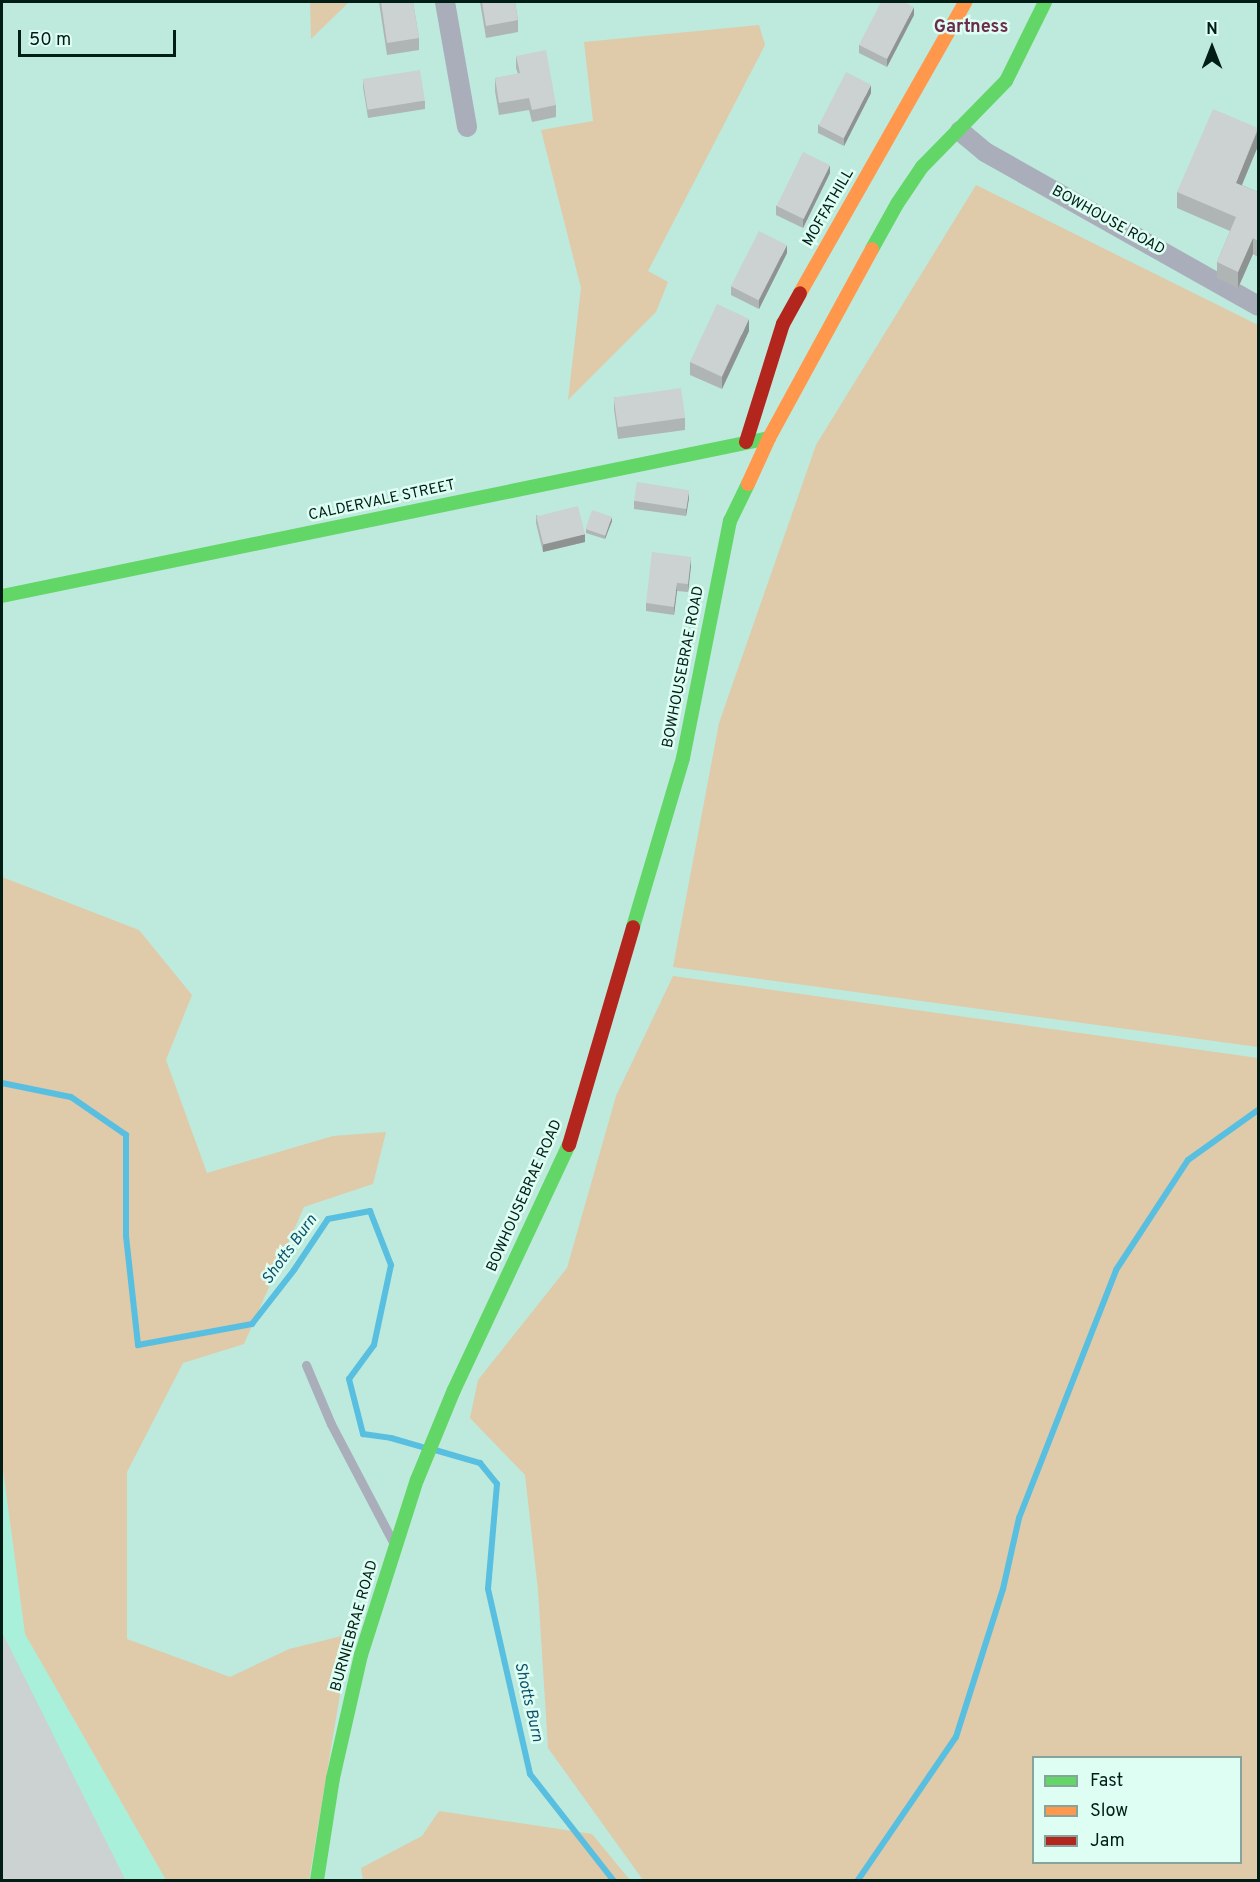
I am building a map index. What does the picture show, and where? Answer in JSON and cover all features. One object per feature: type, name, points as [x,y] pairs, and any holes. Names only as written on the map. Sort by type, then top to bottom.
[{"type":"street","points":[[445,2],[467,127]]},
{"type":"street","name":"MOFFATHILL","points":[[746,442],[783,324],[965,2]]},
{"type":"street","name":"BOWHOUSEBRAE ROAD","points":[[454,1390],[572,1140],[683,758],[730,521],[769,438],[897,204],[922,167],[960,131],[1006,81],[1045,2]]},
{"type":"street","name":"BOWHOUSE ROAD","points":[[960,131],[985,152],[1258,306]]},
{"type":"street","name":"CALDERVALE STREET","points":[[2,596],[769,438]]},
{"type":"street","name":"BURNIEBRAE ROAD","points":[[317,1881],[333,1778],[361,1655],[417,1480],[454,1390]]},
{"type":"lane","points":[[306,1365],[331,1424],[396,1546]]},
{"type":"shaded area","points":[[310,2],[349,2],[311,39]]},
{"type":"shaded area","points":[[759,25],[765,45],[648,271],[668,282],[656,312],[568,400],[581,288],[541,130],[593,121],[584,42]]},
{"type":"shaded area","points":[[976,185],[1258,325],[1258,1047],[673,967],[719,723],[816,445]]},
{"type":"shaded area","points":[[2,877],[139,930],[192,995],[166,1060],[207,1173],[333,1136],[386,1132],[373,1184],[304,1207],[244,1344],[183,1363],[127,1472],[127,1639],[230,1677],[289,1649],[350,1634],[309,1880],[166,1880],[25,1634],[2,1462]]},
{"type":"shaded area","points":[[673,976],[1258,1058],[1258,1880],[643,1880],[548,1748],[538,1590],[525,1475],[470,1418],[478,1380],[567,1268],[616,1096]]},
{"type":"shaded area","points":[[2,1462],[25,1634],[166,1880],[2,1880]]},
{"type":"shaded area","points":[[439,1811],[592,1834],[630,1880],[363,1880],[361,1868],[422,1836]]},
{"type":"building","points":[[381,2],[413,2],[419,38],[387,43]]},
{"type":"building","points":[[482,2],[515,2],[518,20],[486,26]]},
{"type":"building","points":[[881,2],[904,2],[914,7],[887,59],[859,45]]},
{"type":"building","points":[[546,50],[556,105],[532,110],[529,98],[499,103],[495,78],[520,73],[516,56]]},
{"type":"building","points":[[420,70],[425,101],[368,110],[363,79]]},
{"type":"building","points":[[846,72],[871,85],[844,138],[819,125]]},
{"type":"building","points":[[1213,109],[1258,128],[1236,183],[1258,192],[1258,241],[1253,238],[1238,272],[1217,262],[1236,217],[1177,192]]},
{"type":"building","points":[[803,152],[830,165],[804,219],[777,206]]},
{"type":"building","points":[[759,231],[787,245],[758,300],[731,286]]},
{"type":"building","points":[[717,304],[749,319],[722,377],[690,362]]},
{"type":"building","points":[[681,388],[685,418],[618,427],[614,397]]},
{"type":"building","points":[[637,482],[689,490],[686,509],[634,501]]},
{"type":"building","points":[[578,506],[585,534],[543,545],[536,516]]},
{"type":"building","points":[[592,510],[612,517],[605,536],[585,529]]},
{"type":"building","points":[[652,552],[691,557],[688,584],[677,583],[674,607],[646,603]]},
{"type":"building","points":[[2,1632],[126,1881],[2,1881]]},
{"type":"waterway","name":"Shotts Burn","points":[[2,1083],[71,1097],[126,1135],[126,1236],[138,1345],[252,1324],[294,1270],[328,1219],[370,1211],[391,1265],[374,1345],[349,1379],[363,1434],[391,1438],[422,1447]]},
{"type":"waterway","points":[[858,1880],[956,1737],[1003,1589],[1019,1518],[1116,1270],[1188,1160],[1258,1110]]},
{"type":"waterway","name":"Shotts Burn","points":[[435,1450],[480,1463],[497,1484],[488,1589],[530,1774],[613,1880]]},
{"type":"traffic: fast","points":[[872,249],[897,204],[922,167],[1006,81],[1045,2]]},
{"type":"traffic: fast","points":[[2,596],[769,438]]},
{"type":"traffic: fast","points":[[633,927],[683,758],[730,521],[748,484]]},
{"type":"traffic: fast","points":[[317,1880],[333,1778],[361,1655],[417,1480],[454,1390],[569,1145]]},
{"type":"traffic: slow","points":[[800,293],[965,2]]},
{"type":"traffic: slow","points":[[748,484],[769,438],[872,249]]},
{"type":"traffic: jam","points":[[746,442],[783,324],[800,293]]},
{"type":"traffic: jam","points":[[569,1145],[633,927]]},
{"type":"district","name":"Gartness","points":[[971,28]]}]
